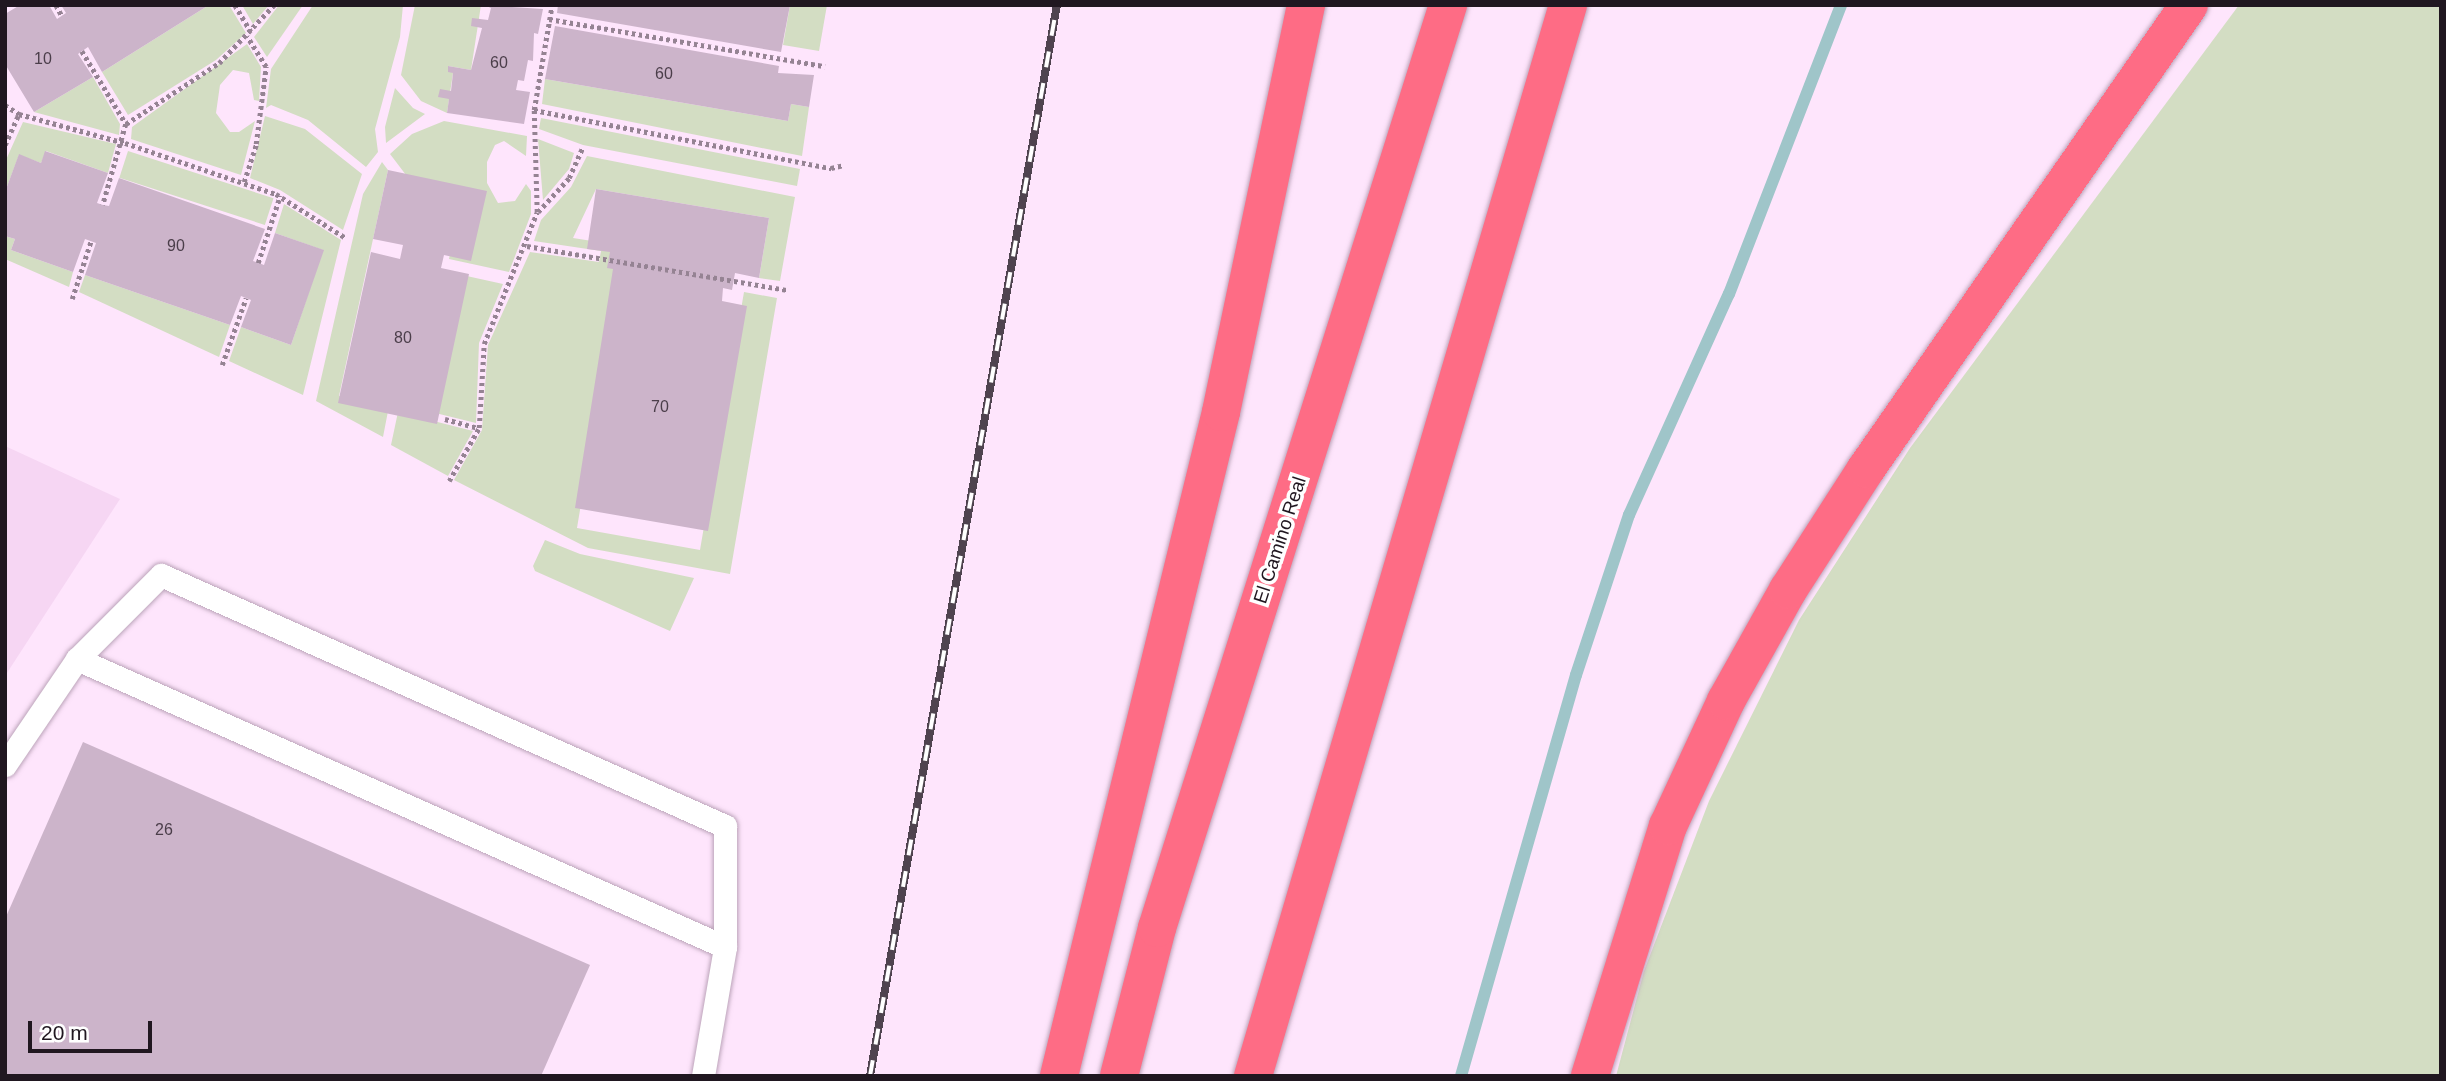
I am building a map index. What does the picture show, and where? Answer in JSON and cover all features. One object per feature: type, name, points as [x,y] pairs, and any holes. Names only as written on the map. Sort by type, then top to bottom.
[{"type":"highway","points":[[1059,1076],[1220,412],[1306,5]]},
{"type":"highway","name":"El Camino Real","points":[[1119,1076],[1157,928],[1448,5]]},
{"type":"highway","points":[[1253,1076],[1568,5]]},
{"type":"highway","points":[[1590,1076],[1668,826],[1726,701],[1788,590],[1866,469],[2189,5]]},
{"type":"lane","points":[[5,765],[77,659],[161,575],[725,826],[725,947],[703,1076]]},
{"type":"lane","points":[[77,659],[725,947]]},
{"type":"path","points":[[56,5],[62,16]]},
{"type":"path","points":[[235,5],[266,67],[256,144],[244,182]]},
{"type":"path","points":[[126,124],[219,63],[274,5]]},
{"type":"path","points":[[449,481],[479,428],[485,344],[527,246],[537,212],[534,110],[552,5]]},
{"type":"path","points":[[549,19],[825,66]]},
{"type":"path","points":[[82,51],[126,124],[125,143],[103,205]]},
{"type":"path","points":[[5,105],[19,114],[125,143],[280,196],[346,238]]},
{"type":"path","points":[[534,110],[831,168],[844,166]]},
{"type":"path","points":[[5,145],[19,114]]},
{"type":"path","points":[[537,212],[569,178],[582,149]]},
{"type":"path","points":[[258,263],[280,196]]},
{"type":"path","points":[[72,299],[91,241]]},
{"type":"path","points":[[527,246],[786,290]]},
{"type":"path","points":[[222,365],[247,298]]},
{"type":"path","points":[[445,419],[479,428]]},
{"type":"shaded area","points":[[5,446],[120,499],[5,676]]},
{"type":"green space","points":[[209,5],[229,5],[246,33],[216,60],[128,115],[102,72]]},
{"type":"green space","points":[[242,5],[269,5],[253,24]]},
{"type":"green space","points":[[279,5],[303,5],[267,57],[254,37]]},
{"type":"green space","points":[[313,5],[403,5],[400,37],[375,129],[378,152],[366,167],[308,120],[271,105],[266,108],[271,69]]},
{"type":"green space","points":[[415,5],[481,5],[471,70],[448,66],[453,73],[447,113],[421,101],[401,75]]},
{"type":"green space","points":[[790,5],[827,5],[819,51],[783,45]]},
{"type":"green space","points":[[2239,5],[2441,5],[2441,1076],[1616,1076],[1644,971],[1709,801],[1799,620],[1910,448]]},
{"type":"green space","points":[[247,44],[261,67],[259,101],[254,100],[249,73],[233,70],[220,85],[216,113],[230,132],[239,132],[255,121],[241,175],[131,139],[132,127]]},
{"type":"green space","points":[[93,77],[120,124],[119,135],[34,112]]},
{"type":"green space","points":[[545,79],[788,121],[791,104],[809,107],[802,156],[542,104]]},
{"type":"green space","points":[[395,88],[413,108],[425,114],[386,143],[385,127]]},
{"type":"green space","points":[[265,116],[305,129],[362,174],[343,230],[280,190],[250,178]]},
{"type":"green space","points":[[541,118],[800,169],[797,186],[583,145],[539,129]]},
{"type":"green space","points":[[444,121],[527,136],[526,156],[504,141],[495,145],[487,162],[487,183],[498,203],[515,201],[526,184],[531,191],[531,214],[509,272],[449,259],[464,188],[406,175],[390,154],[412,134]]},
{"type":"green space","points":[[23,122],[116,144],[108,173],[46,151],[41,163],[19,155],[5,192],[5,162]]},
{"type":"green space","points":[[538,139],[574,153],[569,169],[543,200]]},
{"type":"green space","points":[[128,151],[274,198],[265,225],[119,178]]},
{"type":"green space","points":[[587,156],[795,197],[780,281],[759,278],[769,218],[596,189],[573,238],[624,246],[577,528],[700,550],[744,292],[777,298],[730,574],[588,548],[454,480],[482,430],[488,345],[530,252],[599,262],[601,251],[534,241],[541,220],[571,187]]},
{"type":"green space","points":[[382,162],[388,170],[339,396],[389,406],[383,437],[316,401],[363,194]]},
{"type":"green space","points":[[284,204],[341,240],[303,395],[229,361],[241,327],[291,345],[323,250],[275,233]]},
{"type":"green space","points":[[5,236],[15,239],[11,250],[73,272],[69,287],[5,259]]},
{"type":"green space","points":[[444,271],[503,284],[479,343],[476,423],[415,408]]},
{"type":"green space","points":[[85,275],[230,325],[219,357],[79,292]]},
{"type":"green space","points":[[398,412],[473,431],[448,476],[391,445]]},
{"type":"green space","points":[[545,540],[580,554],[694,578],[670,631],[535,571],[533,566]]},
{"type":"building","points":[[20,5],[49,5],[57,19],[66,13],[61,5],[209,5],[102,72],[88,47],[78,54],[93,77],[34,112],[5,64],[5,14]]},
{"type":"building","points":[[484,5],[543,9],[538,34],[534,33],[533,61],[528,60],[524,81],[518,80],[516,90],[530,92],[524,124],[447,113],[449,99],[438,97],[440,89],[451,91],[453,73],[448,72],[448,66],[471,70],[482,28],[471,26],[472,18],[488,20],[491,8]]},
{"type":"building","points":[[558,5],[790,5],[781,52],[557,13]]},
{"type":"building","points":[[555,26],[779,66],[778,73],[814,75],[809,107],[791,104],[788,121],[545,79]]},
{"type":"building","points":[[45,151],[108,173],[97,203],[109,206],[119,178],[265,229],[253,261],[264,265],[275,233],[324,250],[291,345],[241,327],[251,300],[241,296],[230,325],[85,275],[96,243],[85,239],[73,272],[11,250],[15,239],[5,236],[5,192],[19,154],[41,163]]},
{"type":"building","points":[[388,170],[487,191],[471,261],[444,255],[441,268],[469,274],[437,424],[338,403],[371,252],[400,259],[403,245],[373,239]]},
{"type":"building","points":[[596,189],[769,218],[759,278],[735,273],[732,290],[723,288],[722,301],[747,306],[708,531],[575,508],[613,269],[607,268],[610,252],[587,249]]},
{"type":"building","points":[[83,742],[590,965],[541,1076],[5,1076],[5,919]]},
{"type":"waterway","points":[[1461,1076],[1576,675],[1629,515],[1729,294],[1841,5]]},
{"type":"railway","points":[[870,1076],[1057,5]]}]
